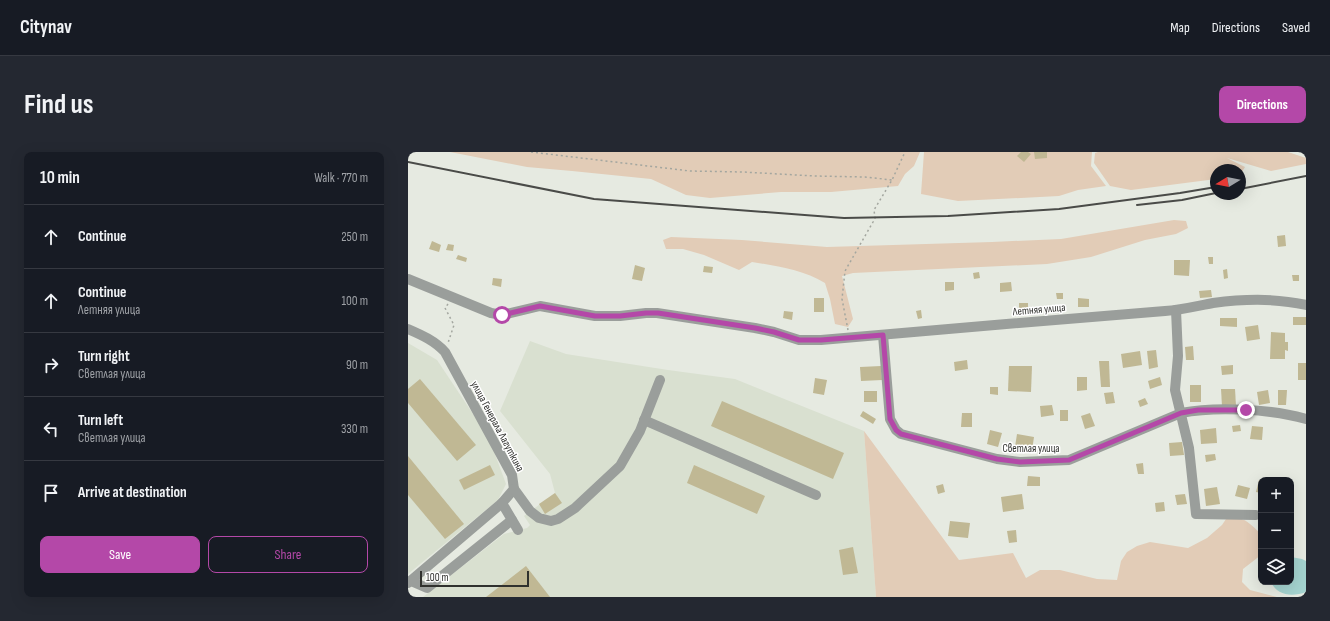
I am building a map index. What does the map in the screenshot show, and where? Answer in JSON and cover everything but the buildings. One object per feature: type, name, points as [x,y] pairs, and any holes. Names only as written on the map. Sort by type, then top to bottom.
[{"type":"street","name":"Летняя улица","points":[[408,279],[490,313],[502,315],[540,306],[595,316],[658,313],[774,332],[799,340],[850,338],[1176,310],[1212,304],[1256,300],[1281,301],[1306,305]]},
{"type":"street","points":[[1176,310],[1178,356],[1175,390],[1189,448],[1196,514],[1256,515]]},
{"type":"street","name":"улица Генерала Лагуткина","points":[[408,329],[431,340],[445,352],[512,474],[514,489],[502,503],[409,582]]},
{"type":"street","name":"Светлая улица","points":[[883,335],[890,419],[896,430],[901,434],[989,457],[1020,462],[1069,460],[1181,413],[1198,410],[1246,410],[1272,412],[1306,419]]},
{"type":"street","points":[[514,489],[530,511],[539,518],[551,521],[558,519],[575,508],[620,466],[640,431],[660,380]]},
{"type":"street","points":[[644,420],[816,495]]},
{"type":"street","points":[[502,503],[518,530]]},
{"type":"street","points":[[409,582],[427,588],[512,520]]},
{"type":"path","points":[[531,152],[690,171],[864,177],[892,180]]},
{"type":"path","points":[[850,338],[842,299],[845,272],[875,218],[874,210],[892,180],[905,152]]},
{"type":"path","points":[[441,348],[450,341],[453,330],[453,322],[445,308],[452,297]]},
{"type":"shaded area","points":[[450,152],[920,152],[914,166],[905,174],[898,186],[831,192],[781,192],[710,198],[686,195],[651,179],[527,167]]},
{"type":"shaded area","points":[[924,152],[1092,152],[1091,166],[1106,186],[1078,190],[1059,196],[958,201],[921,194]]},
{"type":"shaded area","points":[[1288,152],[1306,158],[1306,164],[1271,171],[1227,158],[1239,164],[1210,164],[1210,180],[1131,190],[1110,186],[1094,163],[1095,153]]},
{"type":"shaded area","points":[[1174,220],[1186,221],[1188,228],[1176,234],[1145,240],[1091,257],[1047,264],[853,273],[842,276],[853,319],[848,327],[835,324],[825,283],[817,279],[790,269],[752,262],[739,270],[704,255],[683,249],[666,249],[663,240],[671,237],[742,240],[827,247],[992,242],[1061,239]]},
{"type":"shaded area","points":[[530,341],[566,354],[735,379],[864,431],[876,597],[423,597],[504,534],[527,528],[530,525],[524,516],[555,493],[550,474],[500,411]]},
{"type":"shaded area","points":[[408,343],[437,360],[489,438],[506,484],[498,500],[408,574]]},
{"type":"shaded area","points":[[864,431],[959,560],[1013,553],[1026,578],[1040,570],[1060,570],[1097,579],[1117,580],[1121,561],[1127,552],[1137,546],[1150,542],[1188,548],[1207,538],[1222,525],[1226,519],[1238,518],[1246,521],[1258,531],[1258,557],[1243,569],[1242,582],[1250,590],[1277,597],[876,597]]},
{"type":"water","points":[[1294,558],[1306,561],[1306,592],[1291,595],[1281,593],[1273,585],[1294,585]]},
{"type":"railway","points":[[408,162],[594,199],[844,218],[948,216],[1059,209],[1210,188]]},
{"type":"railway","points":[[1246,188],[1306,176]]},
{"type":"railway","points":[[1137,205],[1182,200],[1210,194]]},
{"type":"route","points":[[502,315],[512,314],[540,306],[595,316],[658,313],[755,328],[799,340],[821,340],[883,335],[890,419],[896,430],[901,434],[997,459],[1020,462],[1069,460],[1181,413],[1198,410],[1246,410]]}]
